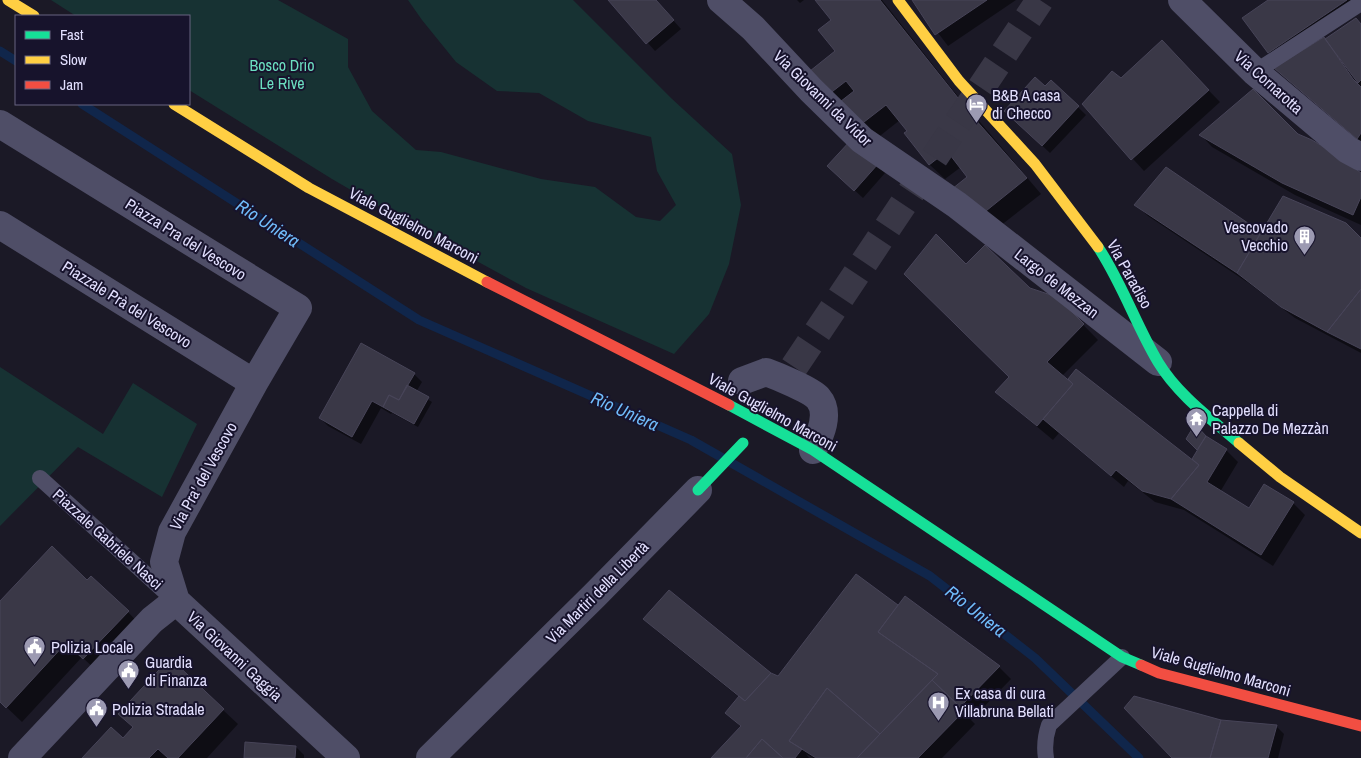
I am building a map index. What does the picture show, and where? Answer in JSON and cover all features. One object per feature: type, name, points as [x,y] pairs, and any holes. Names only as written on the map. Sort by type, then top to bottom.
[{"type":"street","points":[[8,0],[32,15]]},
{"type":"street","name":"Via Giovanni da Vidor","points":[[721,0],[753,28],[811,90],[862,140],[957,205]]},
{"type":"street","name":"Via Paradiso","points":[[898,0],[959,81],[1035,164],[1085,229],[1110,265],[1158,362],[1170,380],[1194,405],[1280,477],[1361,533]]},
{"type":"street","name":"Via Cornarotta","points":[[1182,0],[1255,72],[1348,150],[1361,157]]},
{"type":"street","name":"Viale Guglielmo Marconi","points":[[176,105],[316,192],[467,272],[758,419],[814,450],[1122,657],[1159,672],[1361,726]]},
{"type":"street","name":"Piazza Pra del Vescovo","points":[[0,124],[298,308],[254,383]]},
{"type":"street","name":"Largo de Mezzan","points":[[957,205],[1158,362]]},
{"type":"street","name":"Piazzale Prà del Vescovo","points":[[0,225],[254,383]]},
{"type":"street","points":[[742,381],[766,372],[790,373],[818,398],[824,411],[822,432],[814,450]]},
{"type":"street","name":"Via Pra' del Vescovo","points":[[176,601],[164,562],[172,532],[254,383]]},
{"type":"street","name":"Via Martiri della Libertà","points":[[430,758],[595,595],[741,446],[758,419]]},
{"type":"street","name":"Via Giovanni Gaggia","points":[[22,758],[152,620],[176,601],[346,758]]},
{"type":"lane","points":[[1255,72],[1361,3]]},
{"type":"lane","name":"Piazzale Gabriele Nasci","points":[[40,478],[176,601]]},
{"type":"lane","points":[[1046,758],[1044,747],[1045,735],[1049,726],[1122,657]]},
{"type":"green space","name":"Bosco Drio Le Rive","points":[[51,0],[278,0],[348,39],[348,67],[372,111],[416,150],[441,152],[541,179],[595,187],[636,217],[660,221],[676,205],[657,171],[651,137],[588,121],[539,93],[497,91],[456,62],[408,0],[573,0],[671,98],[732,154],[741,205],[729,264],[709,314],[674,354],[526,288],[332,179],[190,91],[190,15],[74,15]]},
{"type":"green space","points":[[0,367],[103,434],[133,383],[197,424],[162,497],[78,447],[0,526]]},
{"type":"building","points":[[608,0],[656,0],[674,20],[646,44]]},
{"type":"building","points":[[815,0],[880,0],[974,118],[1027,178],[976,219],[952,189],[967,177],[947,151],[929,165],[904,133],[907,131],[886,105],[855,129],[836,105],[854,91],[846,81],[824,98],[805,75],[835,51],[818,30],[831,20]]},
{"type":"building","points":[[912,0],[987,0],[935,35]]},
{"type":"building","points":[[1268,0],[1347,0],[1268,53],[1242,18]]},
{"type":"building","points":[[1356,18],[1361,24],[1361,80],[1358,83],[1325,39]]},
{"type":"building","points":[[1324,37],[1353,79],[1361,87],[1361,133],[1357,139],[1274,68]]},
{"type":"building","points":[[1162,40],[1209,90],[1131,160],[1082,104],[1112,71],[1121,78]]},
{"type":"building","points":[[1035,77],[1045,86],[1051,80],[1079,106],[1042,146],[1004,111]]},
{"type":"building","points":[[1253,89],[1298,134],[1337,155],[1361,173],[1361,197],[1353,215],[1282,183],[1199,135]]},
{"type":"building","points":[[851,140],[878,164],[854,191],[827,166]]},
{"type":"building","points":[[1166,167],[1261,232],[1237,273],[1134,205]]},
{"type":"building","name":"Vescovado Vecchio","points":[[1283,196],[1346,223],[1361,238],[1361,289],[1327,332],[1281,307],[1237,273]]},
{"type":"building","points":[[936,234],[966,264],[985,245],[1030,288],[1057,297],[1084,324],[1047,362],[1073,384],[1037,426],[995,392],[1009,377],[904,274]]},
{"type":"building","points":[[1361,289],[1361,349],[1327,332]]},
{"type":"building","points":[[361,343],[415,373],[399,400],[389,395],[383,407],[372,401],[352,437],[319,418]]},
{"type":"building","points":[[1076,369],[1199,465],[1171,499],[1142,491],[1116,470],[1111,476],[1043,419],[1073,384],[1068,379]]},
{"type":"building","points":[[407,385],[429,397],[414,424],[383,407],[389,395],[399,400]]},
{"type":"building","name":"Cappella di Palazzo De Mezzàn","points":[[1195,424],[1206,436],[1197,450],[1186,439]]},
{"type":"building","points":[[1206,436],[1227,449],[1207,482],[1249,508],[1264,484],[1294,502],[1261,555],[1171,499],[1199,465],[1192,459]]},
{"type":"building","points":[[52,546],[87,580],[91,576],[129,611],[83,659],[66,643],[6,708],[0,702],[0,601]]},
{"type":"building","points":[[856,574],[898,605],[878,632],[938,674],[880,734],[827,688],[789,741],[802,749],[795,758],[783,758],[762,739],[746,758],[711,758],[741,726],[725,713],[739,696],[745,701],[771,673],[778,676]]},
{"type":"building","points":[[669,590],[771,673],[745,701],[643,619]]},
{"type":"building","points":[[905,596],[1000,666],[960,707],[932,680],[938,674],[878,632]]},
{"type":"building","points":[[170,658],[224,709],[178,758],[168,758],[158,749],[149,758],[82,758],[111,727],[123,738],[133,727],[118,714]]},
{"type":"building","points":[[932,680],[964,711],[918,758],[857,758]]},
{"type":"building","points":[[827,688],[880,734],[857,758],[816,758],[789,741]]},
{"type":"building","points":[[1134,696],[1221,720],[1210,758],[1172,758],[1124,708]]},
{"type":"building","points":[[1221,720],[1277,725],[1268,758],[1210,758]]},
{"type":"building","points":[[762,739],[783,758],[746,758]]},
{"type":"building","points":[[245,742],[296,746],[295,758],[244,758]]},
{"type":"waterway","name":"Rio Uniera","points":[[0,51],[15,60]]},
{"type":"waterway","name":"Rio Uniera","points":[[84,105],[419,320],[691,440],[930,576],[1035,658],[1139,758]]},
{"type":"tunnel","points":[[794,367],[1040,0]]},
{"type":"traffic: fast","points":[[1098,247],[1107,261],[1150,348],[1166,374],[1195,406],[1239,443]]},
{"type":"traffic: fast","points":[[729,405],[813,450],[1122,657],[1141,665]]},
{"type":"traffic: fast","points":[[698,490],[743,443]]},
{"type":"traffic: slow","points":[[8,0],[32,15]]},
{"type":"traffic: slow","points":[[898,0],[959,81],[1035,164],[1098,247]]},
{"type":"traffic: slow","points":[[176,105],[309,188],[487,282]]},
{"type":"traffic: slow","points":[[1239,443],[1280,477],[1361,533]]},
{"type":"traffic: jam","points":[[487,282],[729,405]]},
{"type":"traffic: jam","points":[[1141,665],[1159,673],[1361,726]]},
{"type":"place","name":"B&B A casa di Checco","points":[[976,123]]},
{"type":"place","name":"Vescovado Vecchio","points":[[1304,255]]},
{"type":"place","name":"Cappella di Palazzo De Mezzàn","points":[[1196,438]]},
{"type":"place","name":"Polizia Locale","points":[[35,666]]},
{"type":"place","name":"Guardia di Finanza","points":[[129,690]]},
{"type":"place","name":"Ex casa di cura Villabruna Bellati","points":[[939,721]]},
{"type":"place","name":"Polizia Stradale","points":[[96,728]]}]
